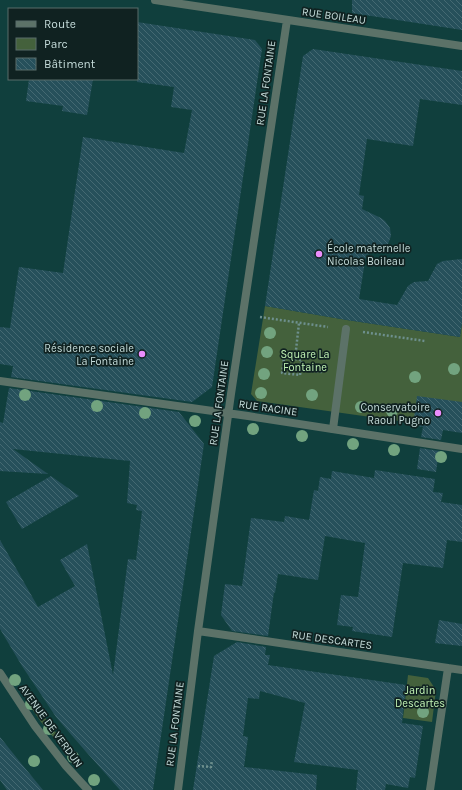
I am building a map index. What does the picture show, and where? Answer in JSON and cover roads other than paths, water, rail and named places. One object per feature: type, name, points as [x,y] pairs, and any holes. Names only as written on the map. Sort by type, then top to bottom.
[{"type":"street","name":"RUE BOILEAU","points":[[154,0],[462,46]]},
{"type":"street","name":"RUE LA FONTAINE","points":[[178,790],[198,631],[287,20]]},
{"type":"street","points":[[332,428],[346,329]]},
{"type":"street","name":"RUE RACINE","points":[[0,381],[332,428],[462,449]]},
{"type":"street","name":"RUE DESCARTES","points":[[198,631],[462,670]]},
{"type":"street","points":[[430,790],[448,668]]},
{"type":"street","name":"AVENUE DE VERDUN","points":[[0,673],[35,726],[66,766],[88,790]]},
{"type":"place","name":"École maternelle Nicolas Boileau","points":[[319,254]]},
{"type":"place","name":"Résidence sociale La Fontaine","points":[[142,354]]},
{"type":"place","name":"Conservatoire Raoul Pugno","points":[[438,413]]},
{"type":"park label","name":"Square La Fontaine","points":[[305,360]]},
{"type":"park label","name":"Jardin Descartes","points":[[420,696]]}]
